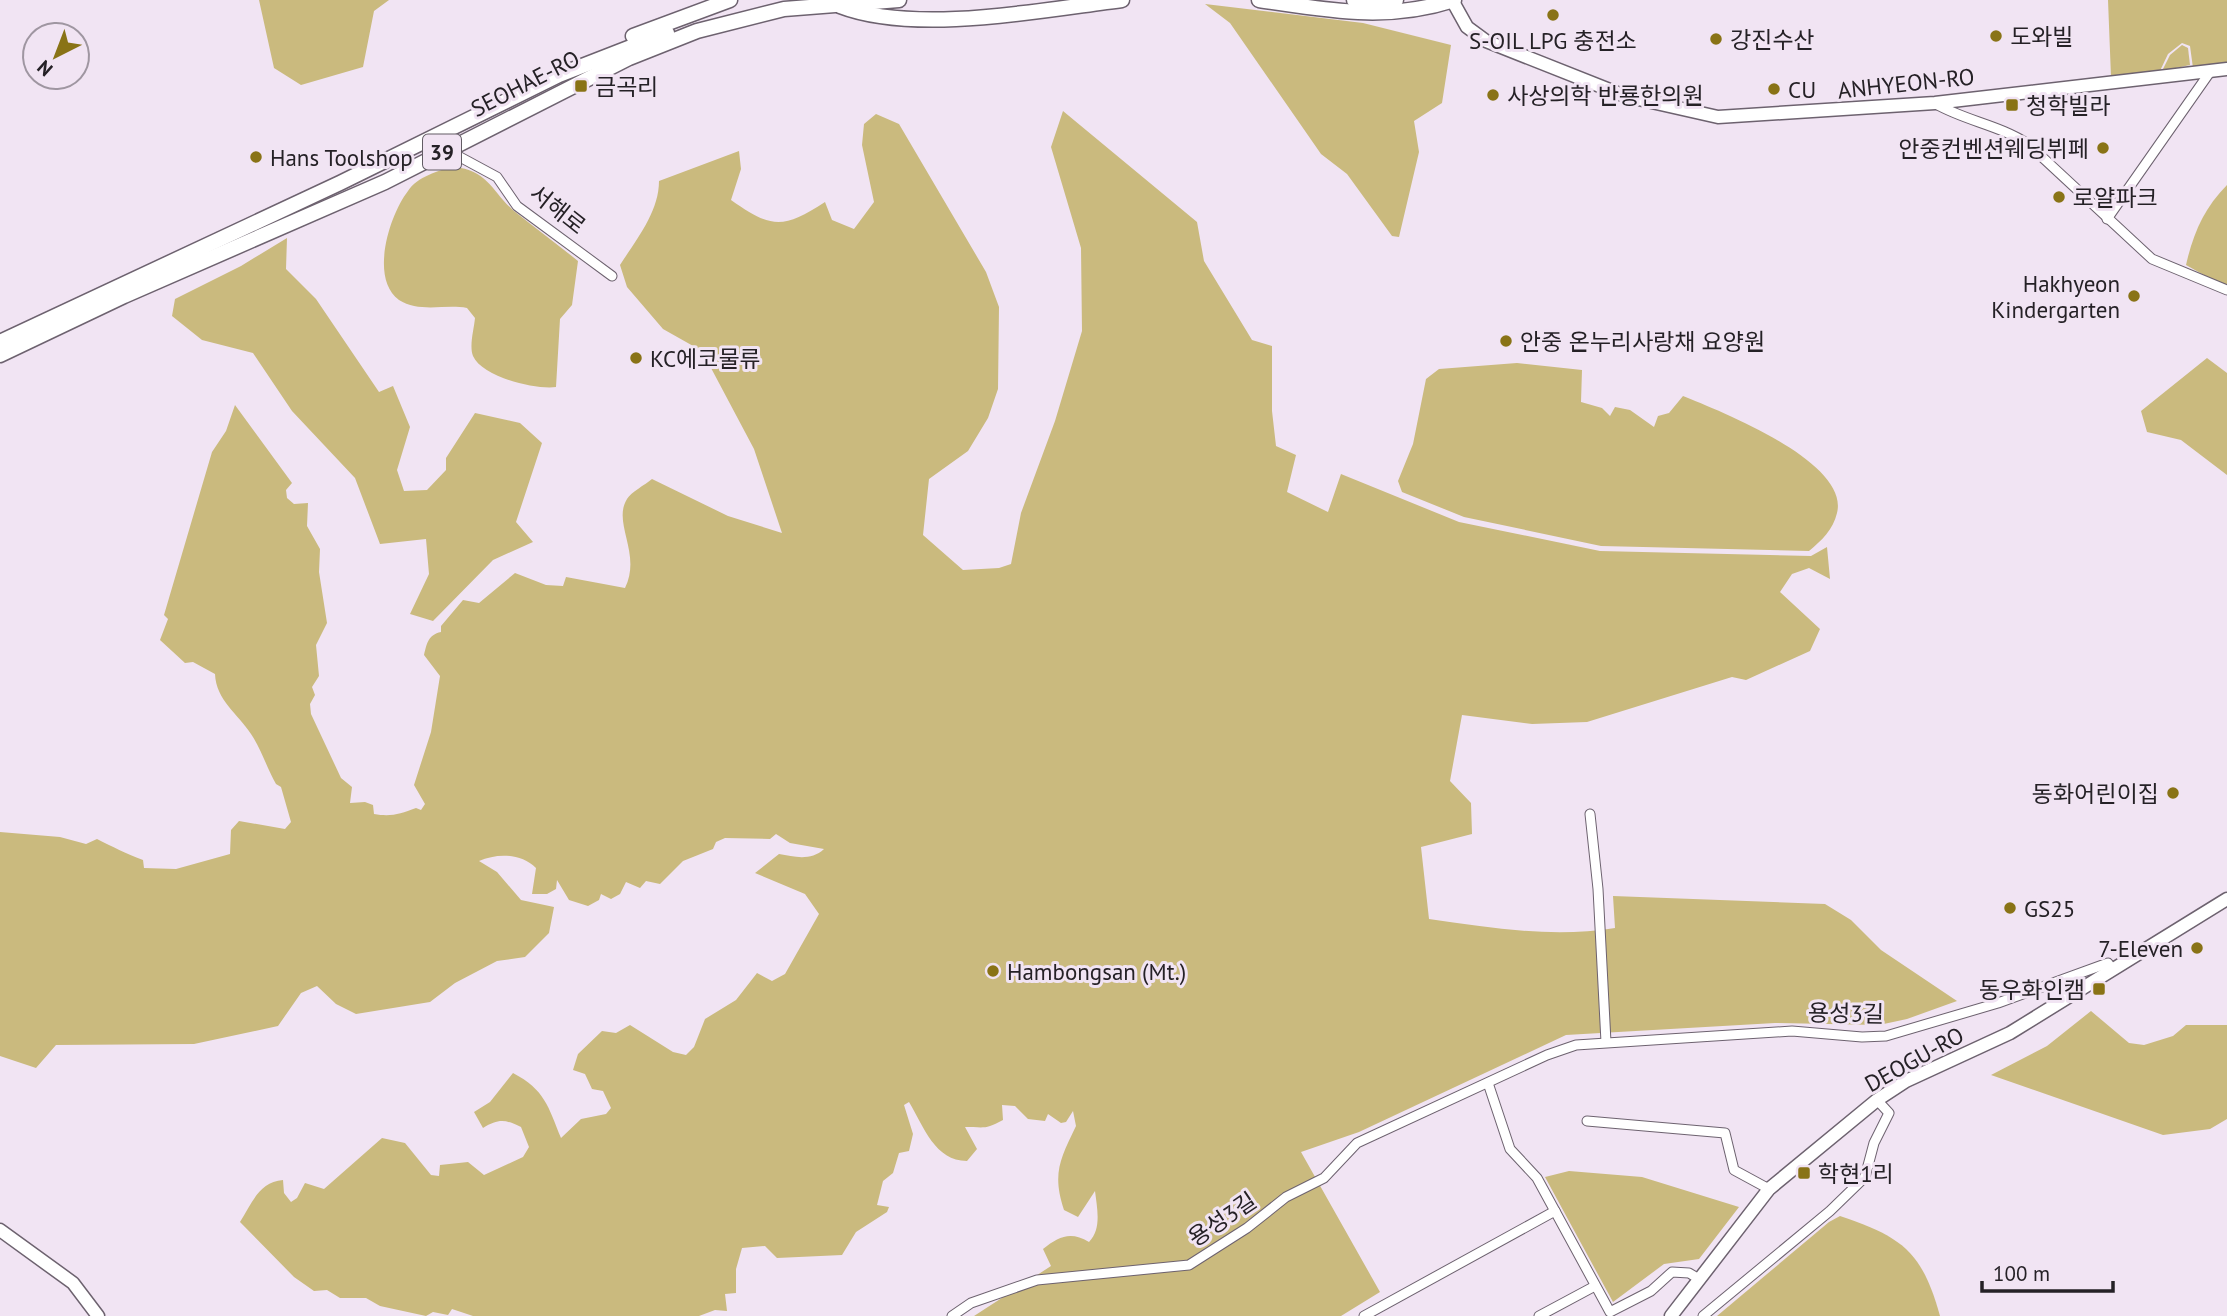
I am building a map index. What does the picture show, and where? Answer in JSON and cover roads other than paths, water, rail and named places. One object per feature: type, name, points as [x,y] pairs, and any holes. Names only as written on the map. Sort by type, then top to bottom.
[{"type":"main road","points":[[603,56],[631,37],[730,0]]},
{"type":"main road","name":"SEOHAE-RO","points":[[0,342],[603,56],[704,20],[783,0]]},
{"type":"main road","name":"SEOHAE-RO","points":[[0,355],[124,296],[385,182],[592,74],[697,32],[784,9],[899,0]]},
{"type":"main road","points":[[836,4],[879,18],[974,18],[1122,0]]},
{"type":"main road","points":[[1259,0],[1368,14],[1401,13],[1453,0]]},
{"type":"main road","points":[[1354,0],[1396,0]]},
{"type":"street","name":"ANHYEON-RO","points":[[1453,0],[1467,27],[1486,41],[1587,83],[1675,110],[1718,117],[1758,117],[1935,103],[2227,69]]},
{"type":"street","points":[[2107,219],[2210,72]]},
{"type":"street","points":[[1935,103],[1970,121],[2005,129],[2028,144],[2152,259],[2227,290]]},
{"type":"street","name":"서해로","points":[[447,150],[491,172],[517,206],[612,275]]},
{"type":"street","points":[[1590,814],[1598,889],[1606,1042]]},
{"type":"street","name":"DEOGU-RO","points":[[1671,1316],[1769,1189],[1877,1100],[1906,1081],[2010,1033],[2227,899]]},
{"type":"street","name":"용성3길","points":[[952,1316],[971,1303],[1037,1280],[1189,1265],[1247,1228],[1286,1197],[1324,1178],[1357,1143],[1547,1055],[1576,1045],[1792,1031],[1862,1037],[1886,1036],[1997,1003],[2108,963],[2113,970]]},
{"type":"street","points":[[1488,1083],[1510,1149],[1537,1178],[1610,1312],[1651,1292],[1672,1272],[1689,1273],[1699,1279]]},
{"type":"street","points":[[1703,1316],[1830,1211],[1865,1177],[1874,1143],[1889,1113],[1877,1100]]},
{"type":"street","points":[[1587,1121],[1725,1132],[1734,1170],[1769,1189]]},
{"type":"street","points":[[1364,1316],[1555,1211]]},
{"type":"street","points":[[0,1230],[73,1283],[98,1316]]},
{"type":"street","points":[[1539,1316],[1595,1286]]},
{"type":"place","name":"S-OIL LPG 충전소","points":[[1553,15]]},
{"type":"place","name":"도와빌","points":[[1996,36]]},
{"type":"place","name":"강진수산","points":[[1716,39]]},
{"type":"place","name":"금곡리","points":[[581,86]]},
{"type":"place","name":"CU","points":[[1774,89]]},
{"type":"place","name":"사상의학 반룡한의원","points":[[1493,95]]},
{"type":"place","name":"청학빌라","points":[[2012,105]]},
{"type":"place","name":"안중컨벤션웨딩뷔페","points":[[2103,148]]},
{"type":"place","name":"Hans Toolshop","points":[[256,157]]},
{"type":"place","name":"로얄파크","points":[[2059,197]]},
{"type":"place","name":"Hakhyeon Kindergarten","points":[[2134,296]]},
{"type":"place","name":"안중 온누리사랑채 요양원","points":[[1506,341]]},
{"type":"place","name":"KC에코물류","points":[[636,358]]},
{"type":"place","name":"동화어린이집","points":[[2173,793]]},
{"type":"place","name":"GS25","points":[[2010,908]]},
{"type":"place","name":"7-Eleven","points":[[2197,948]]},
{"type":"place","name":"Hambongsan (Mt.)","points":[[993,971]]},
{"type":"place","name":"동우화인캠","points":[[2099,989]]},
{"type":"place","name":"학현1리","points":[[1804,1173]]}]
